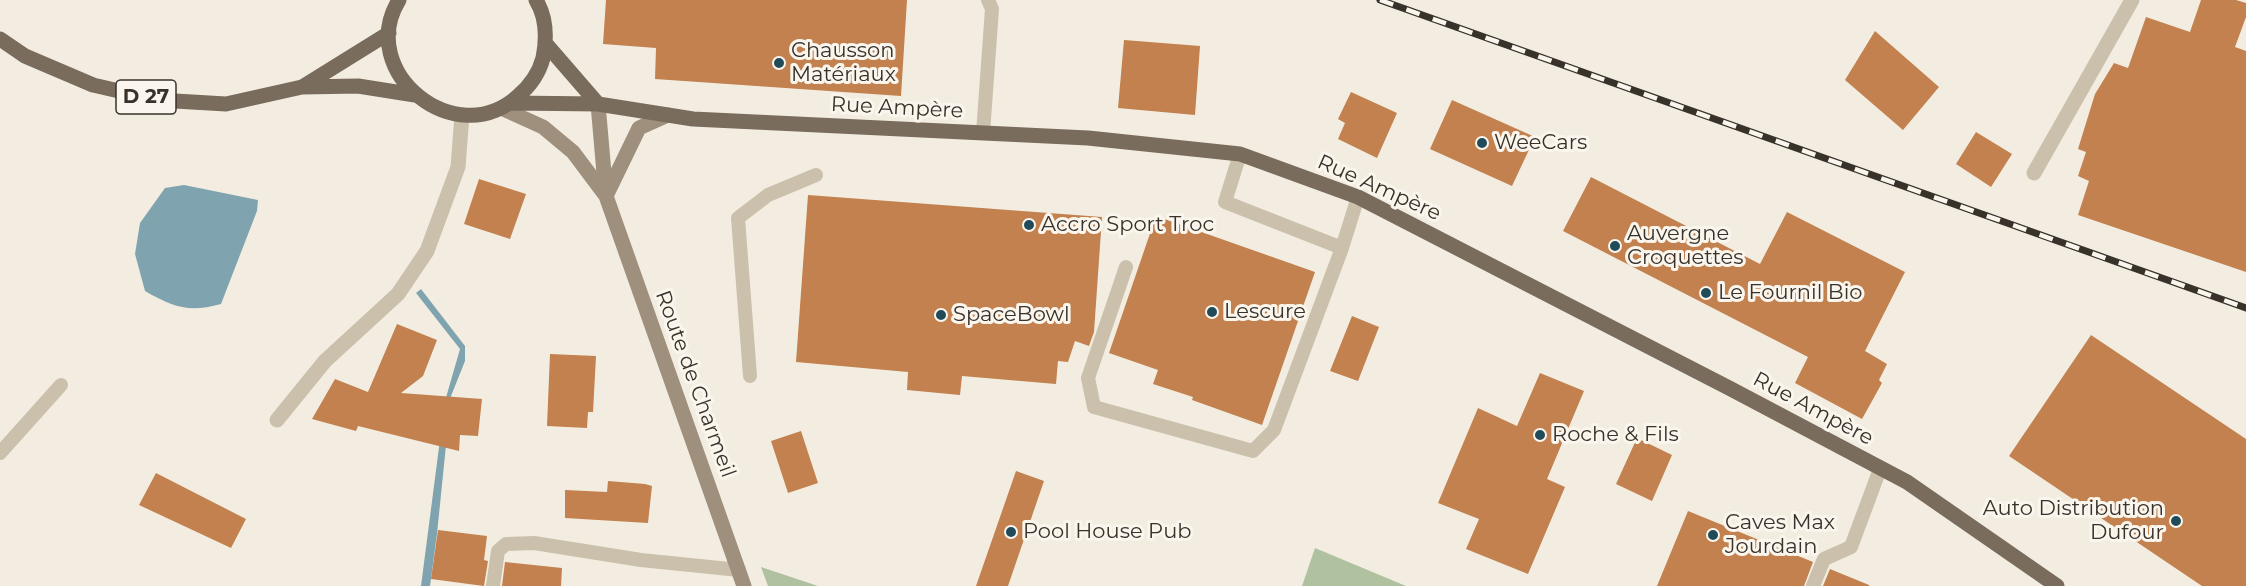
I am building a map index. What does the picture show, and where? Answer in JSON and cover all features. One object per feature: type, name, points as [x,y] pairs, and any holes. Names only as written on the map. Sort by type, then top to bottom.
[{"type":"main road","points":[[399,0],[394,8],[389,33],[391,56],[400,77],[415,95],[436,109],[462,115]]},
{"type":"main road","points":[[506,106],[528,87],[541,67],[546,44],[545,25],[536,0]]},
{"type":"main road","name":"D 27","points":[[302,87],[389,33]]},
{"type":"main road","name":"D 27","points":[[0,39],[25,56],[93,85],[158,100],[226,104],[302,87],[358,86],[415,95]]},
{"type":"main road","points":[[546,44],[598,104]]},
{"type":"main road","name":"Rue Ampère","points":[[462,115],[482,114],[506,106],[598,104],[693,119],[1088,138],[1240,154],[1358,197],[1907,482],[2057,586]]},
{"type":"main road","name":"Route de Charmeil","points":[[598,104],[606,196],[744,586]]},
{"type":"main road","name":"Route de Charmeil","points":[[506,106],[543,127],[573,152],[606,196]]},
{"type":"main road","points":[[606,196],[639,128],[668,115]]},
{"type":"street","points":[[2034,173],[2132,0]]},
{"type":"street","points":[[278,420],[325,361],[398,294],[427,251],[458,167],[462,115]]},
{"type":"lane","points":[[983,133],[992,9],[988,0]]},
{"type":"lane","points":[[1240,154],[1225,202],[1342,248]]},
{"type":"lane","points":[[750,376],[738,218],[768,195],[816,175]]},
{"type":"lane","points":[[1126,267],[1088,378],[1094,407],[1253,451],[1274,430],[1342,248],[1358,197]]},
{"type":"lane","points":[[0,453],[61,385]]},
{"type":"lane","points":[[1813,586],[1824,559],[1851,547],[1880,469]]},
{"type":"lane","points":[[493,586],[498,551],[506,543],[534,543],[640,560],[739,570]]},
{"type":"green space","points":[[1315,548],[1406,586],[1302,586]]},
{"type":"green space","points":[[761,567],[818,586],[768,586]]},
{"type":"water","points":[[184,185],[258,200],[257,211],[221,304],[210,307],[190,308],[173,305],[145,291],[135,254],[140,223],[165,188]]},
{"type":"water","points":[[421,289],[465,346],[465,361],[451,396],[430,586],[421,586],[445,401],[460,349],[416,293]]},
{"type":"building","name":"Chausson Matériaux","points":[[606,0],[907,0],[901,96],[655,79],[656,48],[603,44]]},
{"type":"building","points":[[2201,0],[2236,0],[2246,3],[2246,17],[2235,47],[2246,51],[2246,272],[2078,215],[2089,181],[2078,176],[2086,152],[2078,149],[2095,94],[2114,63],[2128,68],[2146,17],[2190,32]]},
{"type":"building","points":[[1875,31],[1939,87],[1903,130],[1845,80]]},
{"type":"building","points":[[1124,40],[1200,46],[1195,115],[1118,108]]},
{"type":"building","points":[[1351,92],[1397,113],[1377,158],[1338,139],[1345,123],[1338,119]]},
{"type":"building","name":"WeeCars","points":[[1452,100],[1535,137],[1512,186],[1430,149]]},
{"type":"building","points":[[1976,132],[2012,154],[1991,187],[1956,164]]},
{"type":"building","points":[[1591,177],[1760,264],[1787,212],[1905,272],[1865,351],[1887,364],[1879,380],[1882,383],[1862,419],[1795,383],[1808,357],[1563,231]]},
{"type":"building","points":[[479,179],[526,194],[510,239],[464,224]]},
{"type":"building","name":"SpaceBowl","points":[[808,195],[1102,217],[1094,332],[1089,346],[1075,341],[1068,362],[1058,361],[1056,384],[962,376],[960,395],[907,390],[908,372],[796,362]]},
{"type":"building","name":"Lescure","points":[[1156,216],[1315,272],[1262,425],[1192,400],[1193,397],[1153,384],[1158,370],[1109,353]]},
{"type":"building","points":[[1352,316],[1379,327],[1358,381],[1330,371]]},
{"type":"building","points":[[397,324],[437,340],[423,376],[401,393],[482,399],[478,436],[460,435],[459,451],[358,426],[356,431],[312,419],[335,379],[368,392]]},
{"type":"building","name":"Auto Distribution Dufour","points":[[2091,335],[2246,439],[2246,586],[2202,586],[2009,456]]},
{"type":"building","points":[[550,354],[596,356],[593,412],[588,412],[587,428],[547,426]]},
{"type":"building","name":"Roche & Fils","points":[[1540,373],[1584,391],[1547,479],[1565,487],[1528,574],[1466,549],[1479,519],[1438,503],[1478,408],[1517,426]]},
{"type":"building","points":[[801,431],[818,483],[788,493],[771,441]]},
{"type":"building","points":[[1637,438],[1672,455],[1652,501],[1616,484]]},
{"type":"building","name":"Pool House Pub","points":[[1016,471],[1044,481],[1008,586],[976,586]]},
{"type":"building","points":[[156,473],[246,519],[231,548],[139,505]]},
{"type":"building","points":[[608,481],[652,486],[648,523],[565,518],[565,490],[607,492]]},
{"type":"building","name":"Caves Max Jourdain","points":[[1688,511],[1813,562],[1804,586],[1657,586]]},
{"type":"building","points":[[438,530],[487,536],[484,560],[488,561],[484,586],[431,579]]},
{"type":"building","points":[[505,562],[562,568],[561,586],[502,586]]},
{"type":"building","points":[[1830,569],[1869,585],[1869,586],[1823,586]]},
{"type":"railway","points":[[1380,0],[2246,308]]},
{"type":"place","name":"Chausson Matériaux","points":[[779,63]]},
{"type":"place","name":"WeeCars","points":[[1482,143]]},
{"type":"place","name":"Accro Sport Troc","points":[[1029,225]]},
{"type":"place","name":"Auvergne Croquettes","points":[[1615,246]]},
{"type":"place","name":"Le Fournil Bio","points":[[1706,293]]},
{"type":"place","name":"Lescure","points":[[1212,312]]},
{"type":"place","name":"SpaceBowl","points":[[941,315]]},
{"type":"place","name":"Roche & Fils","points":[[1540,435]]},
{"type":"place","name":"Auto Distribution Dufour","points":[[2176,521]]},
{"type":"place","name":"Pool House Pub","points":[[1011,532]]},
{"type":"place","name":"Caves Max Jourdain","points":[[1713,535]]}]
